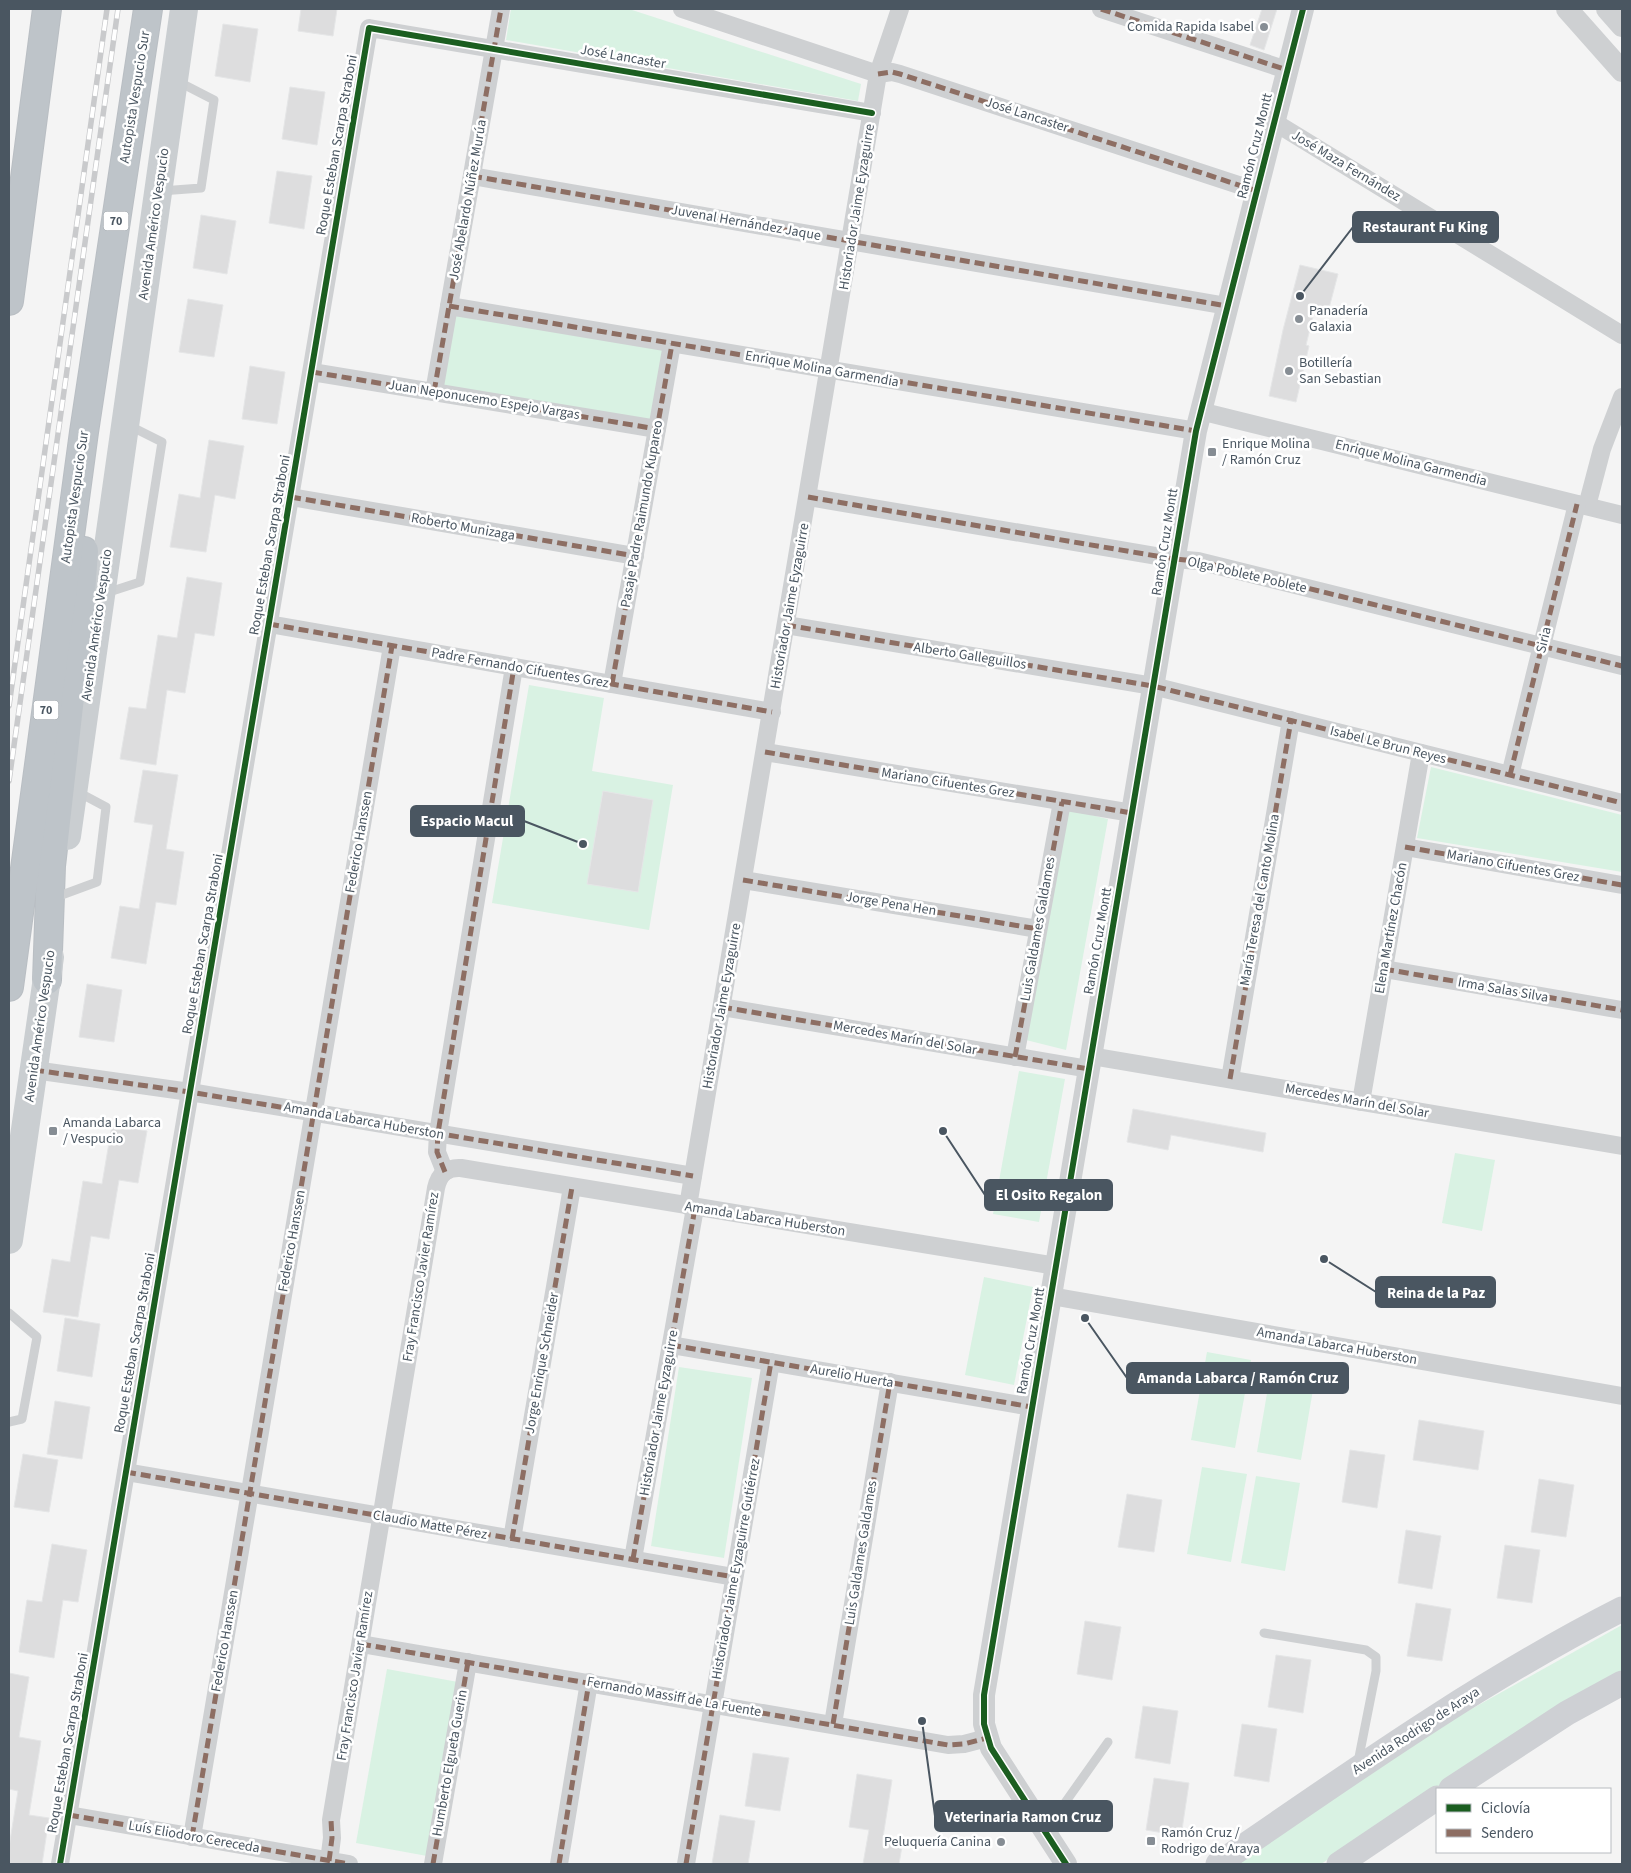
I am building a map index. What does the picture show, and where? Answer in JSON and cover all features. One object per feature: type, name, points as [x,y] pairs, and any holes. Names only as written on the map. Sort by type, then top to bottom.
[{"type":"highway","points":[[9,302],[47,9]]},
{"type":"highway","name":"Autopista Vespucio Sur","points":[[9,987],[84,432],[148,9]]},
{"type":"highway","points":[[47,980],[53,847],[82,582],[84,432]]},
{"type":"main road","name":"Avenida Américo Vespucio","points":[[9,1240],[184,9]]},
{"type":"main road","name":"Avenida Rodrigo de Araya","points":[[1218,1864],[1395,1742],[1538,1654],[1622,1609]]},
{"type":"main road","points":[[1453,1788],[1567,1713],[1622,1683]]},
{"type":"main road","points":[[1339,1864],[1436,1799]]},
{"type":"street","name":"José Abelardo Núñez Murúa","points":[[434,392],[501,9]]},
{"type":"street","name":"José Lancaster","points":[[682,9],[878,74],[892,72],[900,74],[1256,191]]},
{"type":"street","name":"Historiador Jaime Eyzaguirre","points":[[633,1560],[671,1344],[691,1207],[693,1176],[830,370],[878,74],[900,9]]},
{"type":"street","points":[[1101,9],[1287,70]]},
{"type":"street","name":"Ramón Cruz Montt","points":[[1066,1864],[995,1758],[984,1724],[984,1695],[1198,421],[1303,9]]},
{"type":"street","points":[[1567,9],[1622,71]]},
{"type":"street","points":[[1607,9],[1622,26]]},
{"type":"street","name":"José Lancaster","points":[[369,28],[872,113]]},
{"type":"street","name":"Roque Esteban Scarpa Straboni","points":[[60,1864],[369,28]]},
{"type":"street","name":"José Maza Fernández","points":[[1274,122],[1622,335]]},
{"type":"street","name":"Juvenal Hernández Jaque","points":[[472,176],[1227,306]]},
{"type":"street","name":"Enrique Molina Garmendia","points":[[449,306],[830,370],[1198,421],[1622,515]]},
{"type":"street","name":"Pasaje Padre Raimundo Kupareo","points":[[612,684],[672,344]]},
{"type":"street","name":"Juan Neponucemo Espejo Vargas","points":[[312,372],[657,429]]},
{"type":"street","name":"Siria","points":[[1510,775],[1542,646],[1582,505],[1622,397]]},
{"type":"street","name":"Roberto Munizaga","points":[[291,497],[635,556]]},
{"type":"street","name":"Olga Poblete Poblete","points":[[808,497],[1174,559],[1198,561],[1622,666]]},
{"type":"street","name":"Padre Fernando Cifuentes Grez","points":[[269,624],[772,712]]},
{"type":"street","name":"Alberto Galleguillos","points":[[786,625],[1153,686]]},
{"type":"street","name":"Federico Hanssen","points":[[192,1837],[392,646]]},
{"type":"street","points":[[445,1172],[438,1152],[438,1133],[514,667]]},
{"type":"street","name":"Isabel Le Brun Reyes","points":[[1153,686],[1622,803]]},
{"type":"street","name":"María Teresa del Canto Molina","points":[[1230,1080],[1291,720]]},
{"type":"street","name":"Mariano Cifuentes Grez","points":[[765,752],[1132,813]]},
{"type":"street","name":"Elena Martínez Chacón","points":[[1361,1102],[1421,753]]},
{"type":"street","name":"Luis Galdames Galdames","points":[[1015,1057],[1062,802]]},
{"type":"street","name":"Mariano Cifuentes Grez","points":[[1405,847],[1622,885]]},
{"type":"street","name":"Jorge Pena Hen","points":[[743,880],[1038,929]]},
{"type":"street","name":"Irma Salas Silva","points":[[1384,969],[1622,1010]]},
{"type":"street","name":"Mercedes Marín del Solar","points":[[722,1007],[1015,1057],[1090,1063],[1230,1080],[1622,1146]]},
{"type":"street","name":"Amanda Labarca Huberston","points":[[34,1070],[190,1092],[693,1176]]},
{"type":"street","name":"Amanda Labarca Huberston","points":[[445,1172],[453,1168],[461,1168],[1056,1266]]},
{"type":"street","name":"Fray Francisco Javier Ramírez","points":[[329,1860],[332,1838],[331,1820],[436,1188],[439,1178],[445,1172]]},
{"type":"street","name":"Jorge Enrique Schneider","points":[[512,1539],[572,1187]]},
{"type":"street","name":"Amanda Labarca Huberston","points":[[1051,1296],[1622,1396]]},
{"type":"street","name":"Aurelio Huerta","points":[[671,1344],[1032,1407]]},
{"type":"street","name":"Historiador Jaime Eyzaguirre Gutiérrez","points":[[686,1864],[771,1362]]},
{"type":"street","name":"Luis Galdames Galdames","points":[[833,1724],[890,1382]]},
{"type":"street","name":"Claudio Matte Pérez","points":[[126,1472],[734,1577]]},
{"type":"street","name":"Fernando Massiff de La Fuente","points":[[360,1644],[948,1744],[964,1744],[987,1738]]},
{"type":"street","name":"Humberto Elgueta Guerin","points":[[433,1864],[468,1662]]},
{"type":"street","points":[[559,1864],[589,1682]]},
{"type":"street","name":"Luís Eliodoro Cereceda","points":[[69,1815],[350,1864]]},
{"type":"lane","points":[[158,191],[201,188],[214,100],[174,80]]},
{"type":"lane","points":[[101,595],[140,582],[162,442],[126,423]]},
{"type":"lane","points":[[59,896],[97,882],[106,807],[74,790]]},
{"type":"lane","points":[[9,1313],[37,1337],[22,1420],[9,1422]]},
{"type":"lane","points":[[1264,1633],[1366,1650],[1376,1657],[1376,1671],[1357,1768]]},
{"type":"lane","points":[[1045,1831],[1108,1742]]},
{"type":"green space","points":[[511,9],[629,9],[861,84],[858,101],[506,40]]},
{"type":"green space","points":[[454,313],[666,346],[651,423],[440,386]]},
{"type":"green space","points":[[529,685],[604,698],[592,771],[673,785],[649,930],[492,903]]},
{"type":"green space","points":[[1431,767],[1622,815],[1622,872],[1417,838]]},
{"type":"green space","points":[[1066,809],[1108,819],[1066,1050],[1026,1040]]},
{"type":"green space","points":[[1019,1071],[1065,1079],[1039,1222],[993,1214]]},
{"type":"green space","points":[[1455,1153],[1495,1160],[1482,1231],[1442,1223]]},
{"type":"green space","points":[[984,1277],[1033,1287],[1014,1385],[965,1375]]},
{"type":"green space","points":[[1207,1352],[1251,1360],[1235,1448],[1191,1440]]},
{"type":"green space","points":[[1272,1364],[1316,1372],[1301,1460],[1257,1452]]},
{"type":"green space","points":[[679,1367],[752,1378],[724,1558],[651,1546]]},
{"type":"green space","points":[[1202,1467],[1247,1474],[1231,1562],[1187,1554]]},
{"type":"green space","points":[[1256,1476],[1300,1483],[1285,1571],[1241,1563]]},
{"type":"green space","points":[[1622,1625],[1622,1670],[1439,1788],[1436,1788],[1436,1790],[1321,1864],[1233,1864],[1400,1749]]},
{"type":"green space","points":[[387,1669],[458,1682],[427,1856],[356,1843]]},
{"type":"building","points":[[301,9],[337,9],[333,36],[298,31]]},
{"type":"building","name":"Comida Rapida Isabel","points":[[1262,9],[1277,9],[1264,50],[1250,45]]},
{"type":"building","points":[[223,24],[258,29],[250,82],[215,76]]},
{"type":"building","points":[[290,87],[325,92],[317,145],[282,139]]},
{"type":"building","points":[[277,171],[312,176],[304,229],[269,223]]},
{"type":"building","points":[[201,215],[236,221],[227,274],[193,268]]},
{"type":"building","points":[[1300,265],[1338,274],[1328,312],[1315,308],[1306,345],[1309,346],[1296,402],[1269,396],[1283,330]]},
{"type":"building","points":[[188,299],[223,305],[214,357],[179,352]]},
{"type":"building","points":[[250,366],[285,372],[277,424],[242,419]]},
{"type":"building","points":[[209,440],[244,446],[235,499],[215,495],[206,552],[170,547],[179,494],[200,498]]},
{"type":"building","points":[[187,577],[222,583],[214,636],[195,633],[185,693],[167,690],[156,765],[120,759],[129,707],[146,709],[158,635],[177,638]]},
{"type":"building","points":[[143,770],[178,775],[166,849],[184,852],[176,905],[156,902],[146,964],[111,958],[120,906],[139,909],[153,825],[134,822]]},
{"type":"building","points":[[603,791],[653,800],[638,892],[587,884]]},
{"type":"building","points":[[87,984],[122,990],[114,1042],[79,1037]]},
{"type":"building","points":[[1133,1109],[1266,1133],[1263,1152],[1171,1135],[1168,1150],[1127,1142]]},
{"type":"building","points":[[112,1125],[147,1131],[138,1183],[119,1180],[109,1239],[91,1236],[78,1317],[43,1312],[52,1259],[70,1262],[83,1181],[102,1184]]},
{"type":"building","points":[[65,1318],[100,1324],[92,1377],[57,1371]]},
{"type":"building","points":[[55,1401],[90,1407],[82,1459],[47,1454]]},
{"type":"building","points":[[1419,1420],[1484,1431],[1478,1470],[1413,1460]]},
{"type":"building","points":[[1350,1450],[1385,1455],[1377,1508],[1342,1502]]},
{"type":"building","points":[[23,1454],[58,1460],[49,1512],[14,1507]]},
{"type":"building","points":[[1539,1479],[1574,1485],[1566,1537],[1531,1532]]},
{"type":"building","points":[[1127,1494],[1162,1500],[1154,1552],[1118,1547]]},
{"type":"building","points":[[1406,1530],[1441,1536],[1432,1589],[1398,1583]]},
{"type":"building","points":[[52,1544],[87,1550],[78,1602],[63,1600],[54,1658],[19,1652],[27,1600],[42,1602]]},
{"type":"building","points":[[1505,1545],[1540,1550],[1532,1603],[1497,1598]]},
{"type":"building","points":[[1416,1603],[1451,1609],[1442,1661],[1407,1656]]},
{"type":"building","points":[[1085,1621],[1121,1627],[1112,1680],[1077,1674]]},
{"type":"building","points":[[1276,1655],[1311,1660],[1303,1713],[1268,1707]]},
{"type":"building","points":[[9,1673],[29,1677],[19,1737],[41,1741],[29,1815],[49,1818],[42,1864],[9,1864],[9,1847],[18,1791],[9,1789]]},
{"type":"building","points":[[1143,1706],[1178,1711],[1170,1764],[1135,1758]]},
{"type":"building","points":[[1242,1724],[1277,1729],[1269,1782],[1234,1776]]},
{"type":"building","points":[[753,1753],[789,1758],[780,1811],[745,1806]]},
{"type":"building","points":[[857,1774],[892,1780],[883,1837],[903,1840],[899,1864],[863,1864],[869,1830],[849,1827]]},
{"type":"building","points":[[1154,1778],[1189,1783],[1181,1836],[1146,1830]]},
{"type":"building","points":[[720,1815],[755,1821],[748,1864],[712,1864]]},
{"type":"railway","points":[[9,706],[107,9]]},
{"type":"railway","points":[[9,781],[118,9]]},
{"type":"marked path","points":[[434,392],[501,9]]},
{"type":"marked path","points":[[1101,9],[1287,70]]},
{"type":"marked path","points":[[878,74],[892,72],[900,74],[1257,191]]},
{"type":"marked path","points":[[472,176],[1227,306]]},
{"type":"marked path","points":[[449,306],[1196,431]]},
{"type":"marked path","points":[[612,684],[672,344]]},
{"type":"marked path","points":[[312,372],[657,429]]},
{"type":"marked path","points":[[291,497],[635,556]]},
{"type":"marked path","points":[[808,497],[1174,559],[1198,561],[1622,666]]},
{"type":"marked path","points":[[1510,775],[1577,504]]},
{"type":"marked path","points":[[269,624],[772,712]]},
{"type":"marked path","points":[[786,625],[1153,686],[1622,803]]},
{"type":"marked path","points":[[192,1837],[392,646]]},
{"type":"marked path","points":[[445,1172],[437,1152],[438,1133],[514,667]]},
{"type":"marked path","points":[[1230,1079],[1291,720]]},
{"type":"marked path","points":[[765,752],[1132,813]]},
{"type":"marked path","points":[[1015,1057],[1062,802]]},
{"type":"marked path","points":[[1405,847],[1622,885]]},
{"type":"marked path","points":[[743,880],[1038,929]]},
{"type":"marked path","points":[[1384,969],[1622,1010]]},
{"type":"marked path","points":[[722,1007],[1089,1069]]},
{"type":"marked path","points":[[34,1070],[190,1092],[693,1176]]},
{"type":"marked path","points":[[512,1539],[572,1187]]},
{"type":"marked path","points":[[633,1559],[695,1208]]},
{"type":"marked path","points":[[671,1345],[1032,1407]]},
{"type":"marked path","points":[[686,1864],[771,1362]]},
{"type":"marked path","points":[[833,1724],[890,1382]]},
{"type":"marked path","points":[[126,1472],[734,1577]]},
{"type":"marked path","points":[[361,1644],[948,1745],[964,1744],[987,1738]]},
{"type":"marked path","points":[[433,1864],[468,1662]]},
{"type":"marked path","points":[[559,1864],[589,1682]]},
{"type":"marked path","points":[[69,1815],[349,1864]]},
{"type":"marked path","points":[[329,1861],[332,1838],[331,1820]]},
{"type":"cycle path","points":[[1066,1864],[991,1748],[984,1724],[984,1695],[1196,431],[1303,9]]},
{"type":"cycle path","points":[[60,1864],[369,28],[872,113]]},
{"type":"place","name":"Comida Rapida Isabel","points":[[1264,27]]},
{"type":"place","name":"Restaurant Fu King","points":[[1300,296]]},
{"type":"place","name":"Panadería Galaxia","points":[[1299,319]]},
{"type":"place","name":"Botillería San Sebastian","points":[[1289,371]]},
{"type":"place","name":"Enrique Molina / Ramón Cruz","points":[[1212,452]]},
{"type":"place","name":"Espacio Macul","points":[[583,844]]},
{"type":"place","name":"Amanda Labarca / Vespucio","points":[[53,1131]]},
{"type":"place","name":"El Osito Regalon","points":[[943,1131]]},
{"type":"place","name":"Reina de la Paz","points":[[1324,1259]]},
{"type":"place","name":"Amanda Labarca / Ramón Cruz","points":[[1085,1318]]},
{"type":"place","name":"Veterinaria Ramon Cruz","points":[[922,1721]]},
{"type":"place","name":"Ramón Cruz / Rodrigo de Araya","points":[[1151,1841]]},
{"type":"place","name":"Peluquería Canina","points":[[1001,1842]]}]
